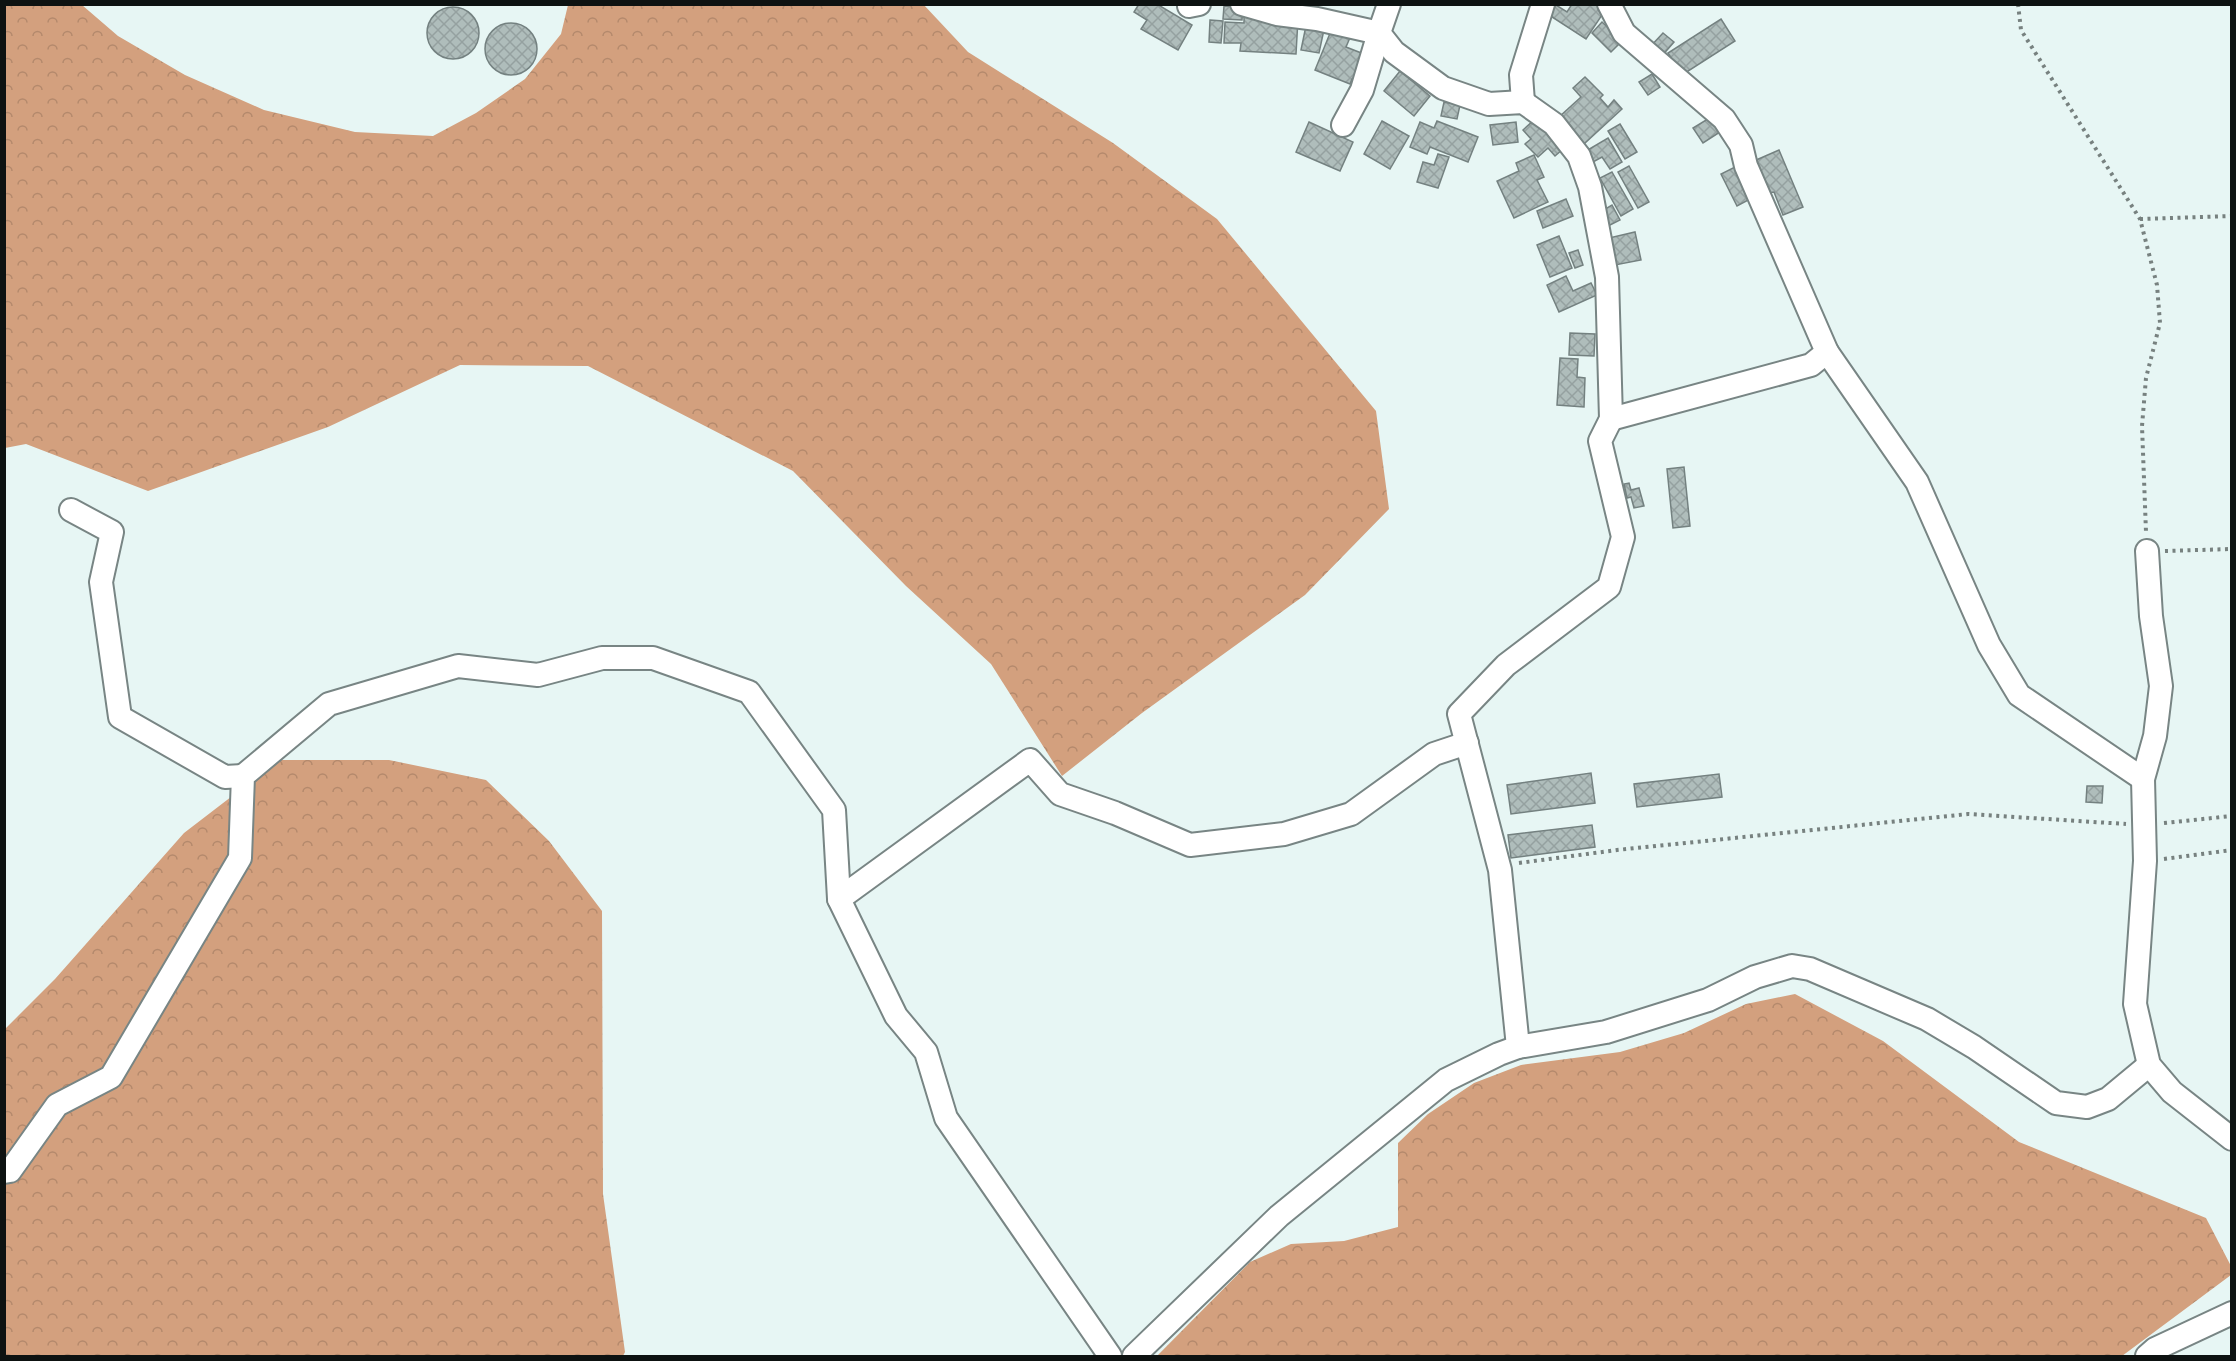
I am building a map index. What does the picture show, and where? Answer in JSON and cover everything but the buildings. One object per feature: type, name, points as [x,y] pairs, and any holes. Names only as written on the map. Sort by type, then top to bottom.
[{"type":"street","points":[[1242,4],[1277,14],[1317,19],[1379,33],[1394,52],[1443,87],[1489,104],[1523,102],[1554,124],[1579,156],[1590,187],[1607,277],[1611,418],[1600,441],[1623,537],[1609,587],[1506,665],[1459,714],[1498,865],[1518,1047]]},
{"type":"street","points":[[1343,125],[1362,90],[1389,4]]},
{"type":"street","points":[[1523,102],[1521,75],[1543,4]]},
{"type":"street","points":[[1609,4],[1624,33],[1724,119],[1741,145],[1746,166],[1827,352],[1917,482],[1989,645],[2019,695],[2143,779]]},
{"type":"street","points":[[1611,418],[1811,365],[1827,352]]},
{"type":"street","points":[[71,510],[112,532],[101,582],[120,717],[225,777],[243,776],[329,704],[458,666],[538,675],[602,658],[652,658],[749,693],[834,810],[839,899],[896,1016],[926,1052],[946,1118],[1110,1356]]},
{"type":"street","points":[[2147,551],[2151,616],[2161,686],[2155,736],[2143,779],[2145,861],[2135,1004],[2149,1065],[2172,1092],[2232,1139]]},
{"type":"street","points":[[839,899],[1030,760],[1060,794],[1115,813],[1190,845],[1284,834],[1351,814],[1434,754],[1467,742]]},
{"type":"street","points":[[4,1172],[10,1171],[57,1105],[111,1077],[240,858],[243,776]]},
{"type":"street","points":[[1134,1356],[1279,1216],[1446,1080],[1518,1047],[1606,1032],[1708,1000],[1755,977],[1792,966],[1810,969],[1927,1019],[1974,1047],[2056,1102],[2088,1107],[2108,1099],[2149,1065]]},
{"type":"street","points":[[2147,1356],[2155,1349],[2232,1313]]},
{"type":"path","points":[[2018,4],[2021,30],[2140,219],[2157,285],[2160,323],[2146,378],[2142,426],[2147,551],[2232,549]]},
{"type":"path","points":[[2140,219],[2232,216]]},
{"type":"path","points":[[1498,865],[1628,849],[1968,814],[2144,825],[2232,816]]},
{"type":"path","points":[[2145,861],[2232,850]]},
{"type":"green space","points":[[923,4],[968,52],[1113,143],[1217,219],[1376,411],[1389,509],[1305,595],[1142,713],[1062,776],[991,664],[906,586],[793,471],[588,366],[460,365],[328,427],[148,491],[26,444],[5,448],[5,5],[82,5],[118,36],[185,75],[264,110],[355,132],[433,136],[476,113],[525,79],[561,34],[568,5]]},
{"type":"green space","points":[[279,760],[389,760],[486,780],[549,841],[602,911],[603,1194],[625,1352],[623,1356],[5,1356],[5,1029],[55,979],[184,833]]},
{"type":"green space","points":[[1795,994],[1883,1041],[2019,1142],[2206,1218],[2231,1266],[2231,1275],[2122,1356],[1157,1356],[1250,1262],[1291,1244],[1344,1241],[1398,1227],[1398,1143],[1428,1114],[1474,1083],[1521,1065],[1620,1052],[1684,1033],[1746,1004]]}]
